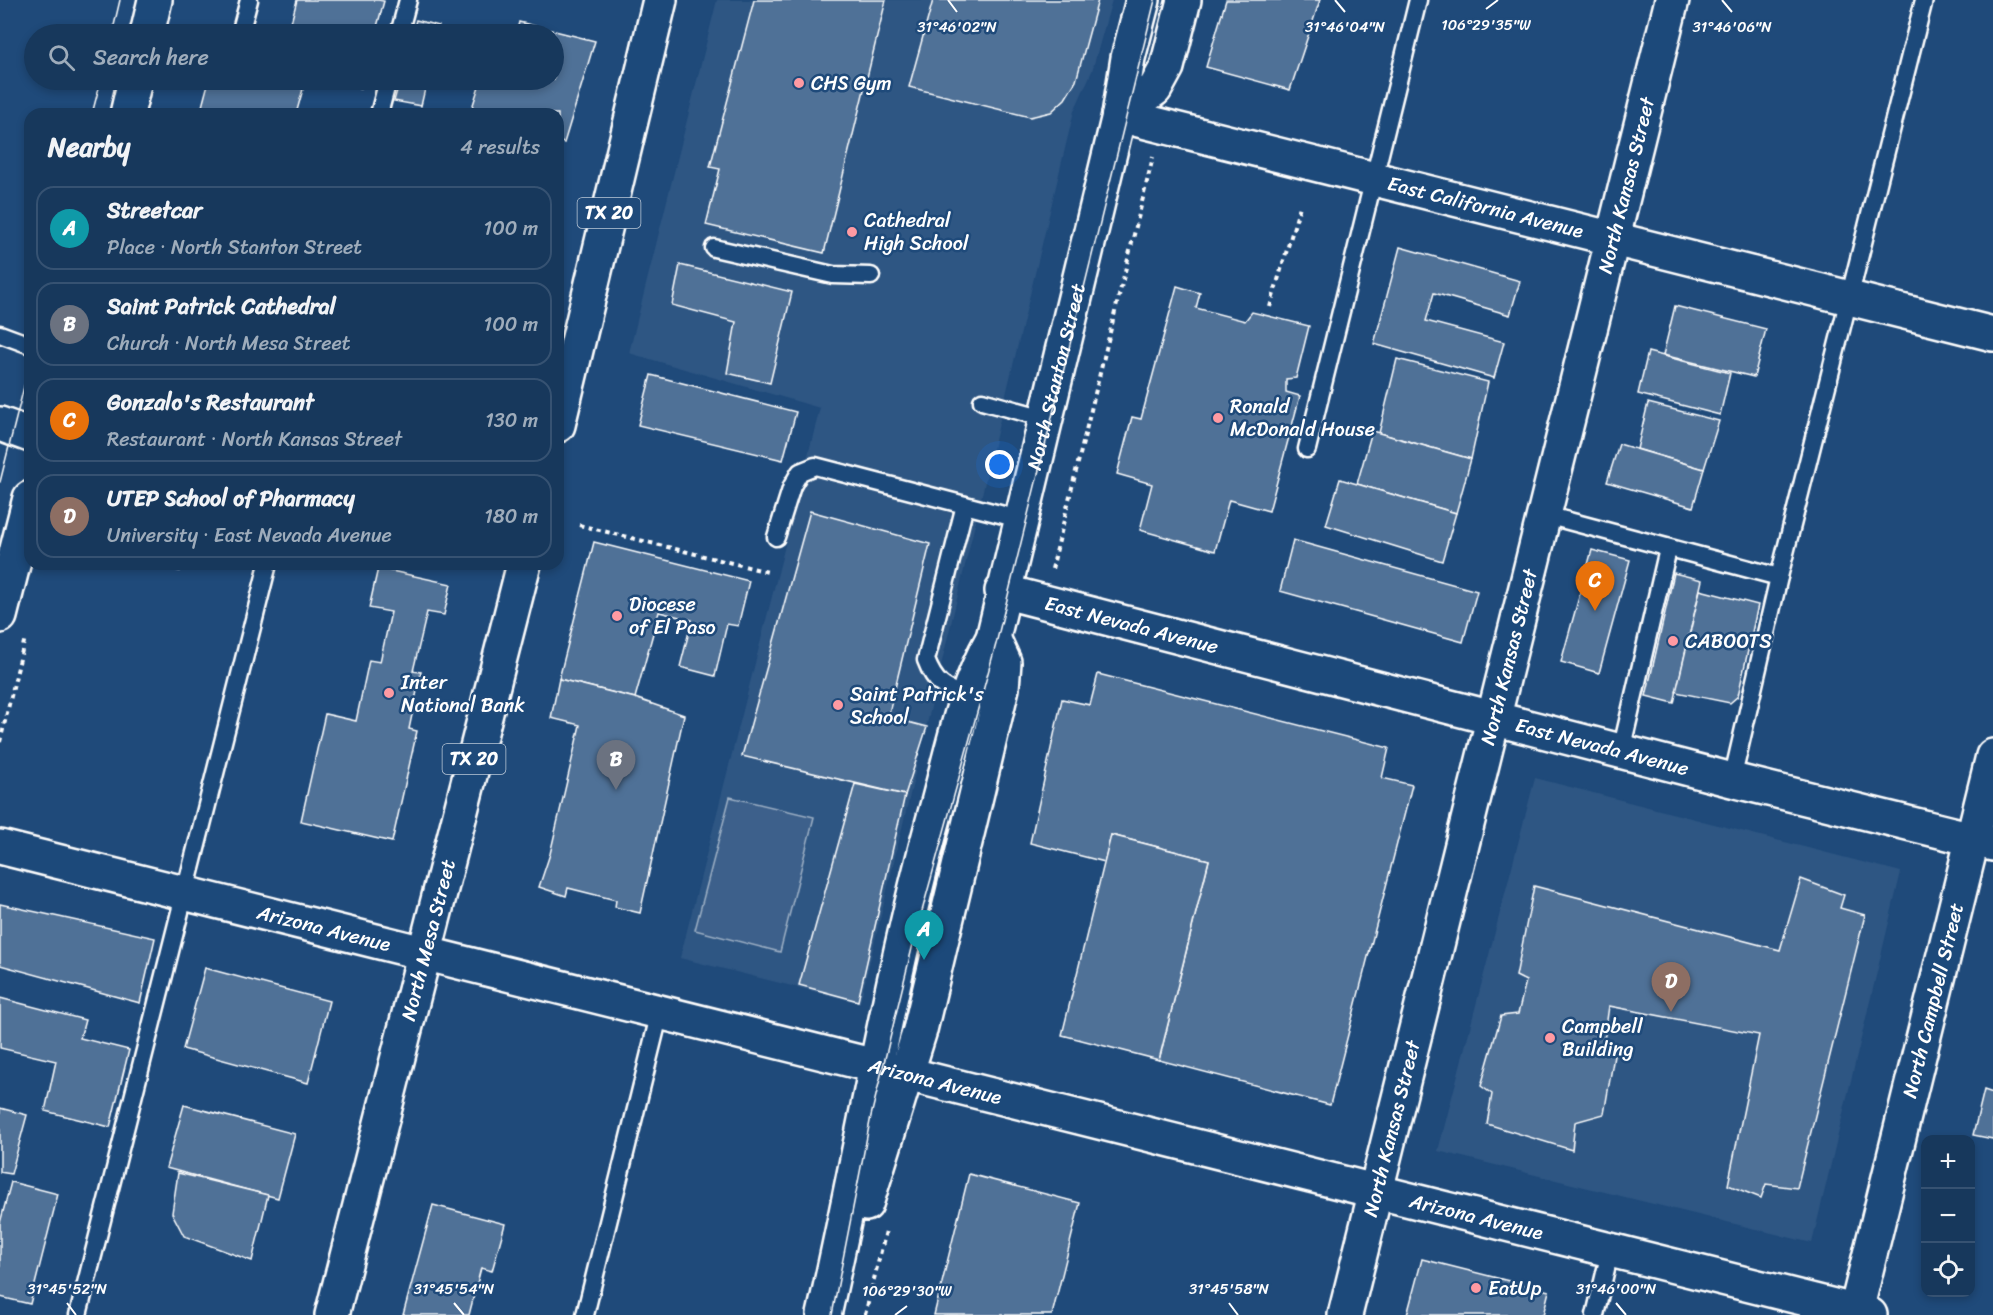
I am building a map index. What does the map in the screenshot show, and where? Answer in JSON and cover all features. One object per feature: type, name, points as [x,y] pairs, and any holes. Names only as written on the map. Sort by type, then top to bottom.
[{"type":"street","points":[[149,24],[155,0]]},
{"type":"street","name":"North Stanton Street","points":[[824,1315],[918,877],[967,698],[981,659],[993,638],[1019,519],[1119,116],[1128,58],[1143,0]]},
{"type":"street","points":[[1119,116],[1155,89],[1167,67],[1184,0]]},
{"type":"street","name":"North Kansas Street","points":[[1345,1315],[1493,718],[1546,515],[1672,0]]},
{"type":"street","name":"TX 20","points":[[564,399],[657,1]]},
{"type":"street","points":[[128,108],[133,90]]},
{"type":"street","name":"East California Avenue","points":[[1119,116],[1374,177],[1993,334]]},
{"type":"street","points":[[0,424],[24,433]]},
{"type":"street","points":[[14,623],[24,545]]},
{"type":"street","name":"North Mesa Street","points":[[332,1315],[522,570]]},
{"type":"street","name":"East Nevada Avenue","points":[[1002,591],[1732,780],[1983,842]]},
{"type":"street","name":"North Stanton Street","points":[[837,1258],[860,1222],[908,1073],[1002,688],[1004,662],[993,638]]},
{"type":"street","name":"North Campbell Street","points":[[1860,1314],[1983,842],[1993,756]]},
{"type":"street","name":"Arizona Avenue","points":[[0,847],[425,955],[908,1073],[1860,1314]]},
{"type":"lane","points":[[243,24],[249,0]]},
{"type":"lane","points":[[402,24],[408,0]]},
{"type":"lane","points":[[1307,449],[1418,0]]},
{"type":"lane","points":[[1732,780],[1779,577],[1924,0]]},
{"type":"lane","points":[[381,108],[385,90]]},
{"type":"lane","points":[[714,248],[833,275],[871,276]]},
{"type":"lane","points":[[0,334],[24,343]]},
{"type":"lane","points":[[982,401],[1044,418]]},
{"type":"lane","points":[[776,537],[792,486],[800,472],[815,466],[1019,519]]},
{"type":"lane","points":[[965,505],[926,660],[933,678],[967,698]]},
{"type":"lane","points":[[1546,515],[1779,577]]},
{"type":"lane","points":[[1621,751],[1668,549]]},
{"type":"lane","points":[[78,1315],[266,570]]},
{"type":"lane","points":[[585,1315],[660,1012]]},
{"type":"lane","points":[[1595,1315],[1610,1252]]},
{"type":"path","points":[[1270,307],[1300,206]]},
{"type":"path","points":[[579,525],[768,572]]},
{"type":"path","points":[[0,742],[14,623]]},
{"type":"shaded area","name":"Cathedral High School","points":[[717,0],[1112,0],[1092,71],[1074,111],[860,1003],[680,958],[820,408],[629,353]]},
{"type":"shaded area","points":[[1535,778],[1901,872],[1812,1243],[1438,1151]]},
{"type":"shaded area","points":[[730,797],[814,817],[780,952],[695,930]]},
{"type":"building","points":[[297,0],[384,1],[378,24],[291,24]]},
{"type":"building","name":"CHS Gym","points":[[754,0],[886,0],[824,253],[706,225],[720,169],[710,167]]},
{"type":"building","points":[[933,0],[1098,0],[1076,81],[1065,99],[1051,112],[1030,117],[909,87]]},
{"type":"building","points":[[1226,0],[1320,0],[1290,90],[1206,67]]},
{"type":"building","points":[[416,20],[431,24],[415,24]]},
{"type":"building","points":[[564,33],[595,41],[564,143],[564,108],[472,108],[478,90],[564,90]]},
{"type":"building","points":[[206,90],[303,90],[298,108],[202,108]]},
{"type":"building","points":[[397,90],[425,90],[421,106],[394,101]]},
{"type":"building","points":[[1400,247],[1520,281],[1510,315],[1434,293],[1426,321],[1504,342],[1494,378],[1374,344]]},
{"type":"building","points":[[680,265],[792,292],[770,383],[727,373],[736,322],[672,305]]},
{"type":"building","name":"Ronald McDonald House","points":[[1177,286],[1200,293],[1196,308],[1245,321],[1252,312],[1309,326],[1296,378],[1286,379],[1286,392],[1300,396],[1269,511],[1229,500],[1215,551],[1140,530],[1152,484],[1117,474],[1132,417],[1141,419]]},
{"type":"building","points":[[1675,306],[1766,329],[1754,377],[1663,355]]},
{"type":"building","points":[[1648,352],[1730,373],[1720,415],[1638,394]]},
{"type":"building","points":[[1397,359],[1488,382],[1471,459],[1379,433]]},
{"type":"building","points":[[651,375],[796,412],[783,460],[638,425]]},
{"type":"building","points":[[1648,403],[1719,421],[1704,469],[1637,449]]},
{"type":"building","points":[[1372,431],[1471,459],[1456,513],[1357,484]]},
{"type":"building","points":[[1619,444],[1704,469],[1693,507],[1607,482]]},
{"type":"building","points":[[1340,479],[1456,513],[1442,561],[1326,525]]},
{"type":"building","points":[[810,511],[930,544],[888,717],[927,727],[905,795],[742,756]]},
{"type":"building","points":[[1293,540],[1477,591],[1463,642],[1280,591]]},
{"type":"building","name":"Diocese of El Paso","points":[[594,542],[749,581],[738,626],[727,624],[715,676],[680,667],[692,620],[659,612],[635,698],[559,679]]},
{"type":"building","points":[[1592,550],[1630,560],[1599,673],[1561,662]]},
{"type":"building","name":"Inter National Bank","points":[[378,570],[451,584],[444,615],[427,612],[413,671],[421,672],[409,729],[417,731],[392,842],[301,821],[325,714],[356,721],[369,660],[380,662],[391,612],[369,608]]},
{"type":"building","name":"CABOOTS","points":[[1674,573],[1702,580],[1674,703],[1646,696]]},
{"type":"building","points":[[1700,590],[1758,605],[1738,696],[1730,703],[1676,692]]},
{"type":"building","points":[[1098,674],[1389,748],[1382,778],[1412,785],[1330,1105],[1159,1060],[1209,860],[1111,835],[1105,862],[1030,843],[1062,699],[1090,705]]},
{"type":"building","points":[[559,679],[635,698],[684,715],[640,913],[615,907],[616,900],[568,888],[566,896],[539,887],[550,854],[580,725],[551,718]]},
{"type":"building","points":[[855,784],[905,795],[858,1001],[799,985]]},
{"type":"building","points":[[1111,835],[1209,860],[1159,1060],[1062,1035]]},
{"type":"building","name":"Campbell Building","points":[[1801,879],[1844,895],[1840,908],[1865,915],[1797,1188],[1766,1184],[1761,1198],[1728,1185],[1759,1035],[1609,1006],[1604,1041],[1616,1044],[1604,1114],[1575,1122],[1572,1150],[1487,1124],[1492,1094],[1481,1086],[1501,1016],[1518,1014],[1526,981],[1516,976],[1534,886],[1780,950]]},
{"type":"building","points":[[0,904],[155,938],[140,1003],[0,965]]},
{"type":"building","points":[[205,968],[329,1001],[308,1083],[183,1049]]},
{"type":"building","points":[[0,998],[85,1020],[80,1038],[129,1050],[110,1127],[45,1111],[56,1061],[0,1048]]},
{"type":"building","points":[[1984,1090],[1993,1093],[1993,1139],[1973,1135]]},
{"type":"building","points":[[184,1105],[295,1134],[278,1198],[166,1168]]},
{"type":"building","points":[[0,1108],[27,1115],[11,1174],[0,1172]]},
{"type":"building","points":[[178,1173],[268,1195],[252,1261],[184,1236],[172,1213]]},
{"type":"building","points":[[969,1174],[1080,1203],[1052,1315],[934,1315]]},
{"type":"building","points":[[11,1182],[58,1194],[30,1304],[0,1297],[0,1223]]},
{"type":"building","points":[[433,1205],[505,1224],[492,1271],[481,1268],[469,1315],[403,1315]]},
{"type":"building","name":"EatUp","points":[[1422,1259],[1549,1291],[1543,1315],[1407,1315]]},
{"type":"tram line","points":[[114,24],[120,0]]},
{"type":"tram line","points":[[832,1315],[871,1116],[914,940],[996,644],[1155,0]]},
{"type":"tram line","points":[[94,108],[98,90]]},
{"type":"tram line","points":[[0,482],[24,387]]},
{"type":"place","name":"CHS Gym","points":[[799,83]]},
{"type":"place","name":"Cathedral High School","points":[[852,232]]},
{"type":"place","name":"Ronald McDonald House","points":[[1218,418]]},
{"type":"place","name":"Gonzalo's Restaurant","points":[[1595,611]]},
{"type":"place","name":"Diocese of El Paso","points":[[617,616]]},
{"type":"place","name":"CABOOTS","points":[[1673,641]]},
{"type":"place","name":"Inter National Bank","points":[[389,693]]},
{"type":"place","name":"Saint Patrick's School","points":[[838,705]]},
{"type":"place","name":"Saint Patrick Cathedral","points":[[616,790]]},
{"type":"place","name":"Streetcar","points":[[924,960]]},
{"type":"place","name":"UTEP School of Pharmacy","points":[[1671,1012]]},
{"type":"place","name":"Campbell Building","points":[[1550,1038]]},
{"type":"place","name":"EatUp","points":[[1476,1288]]}]
